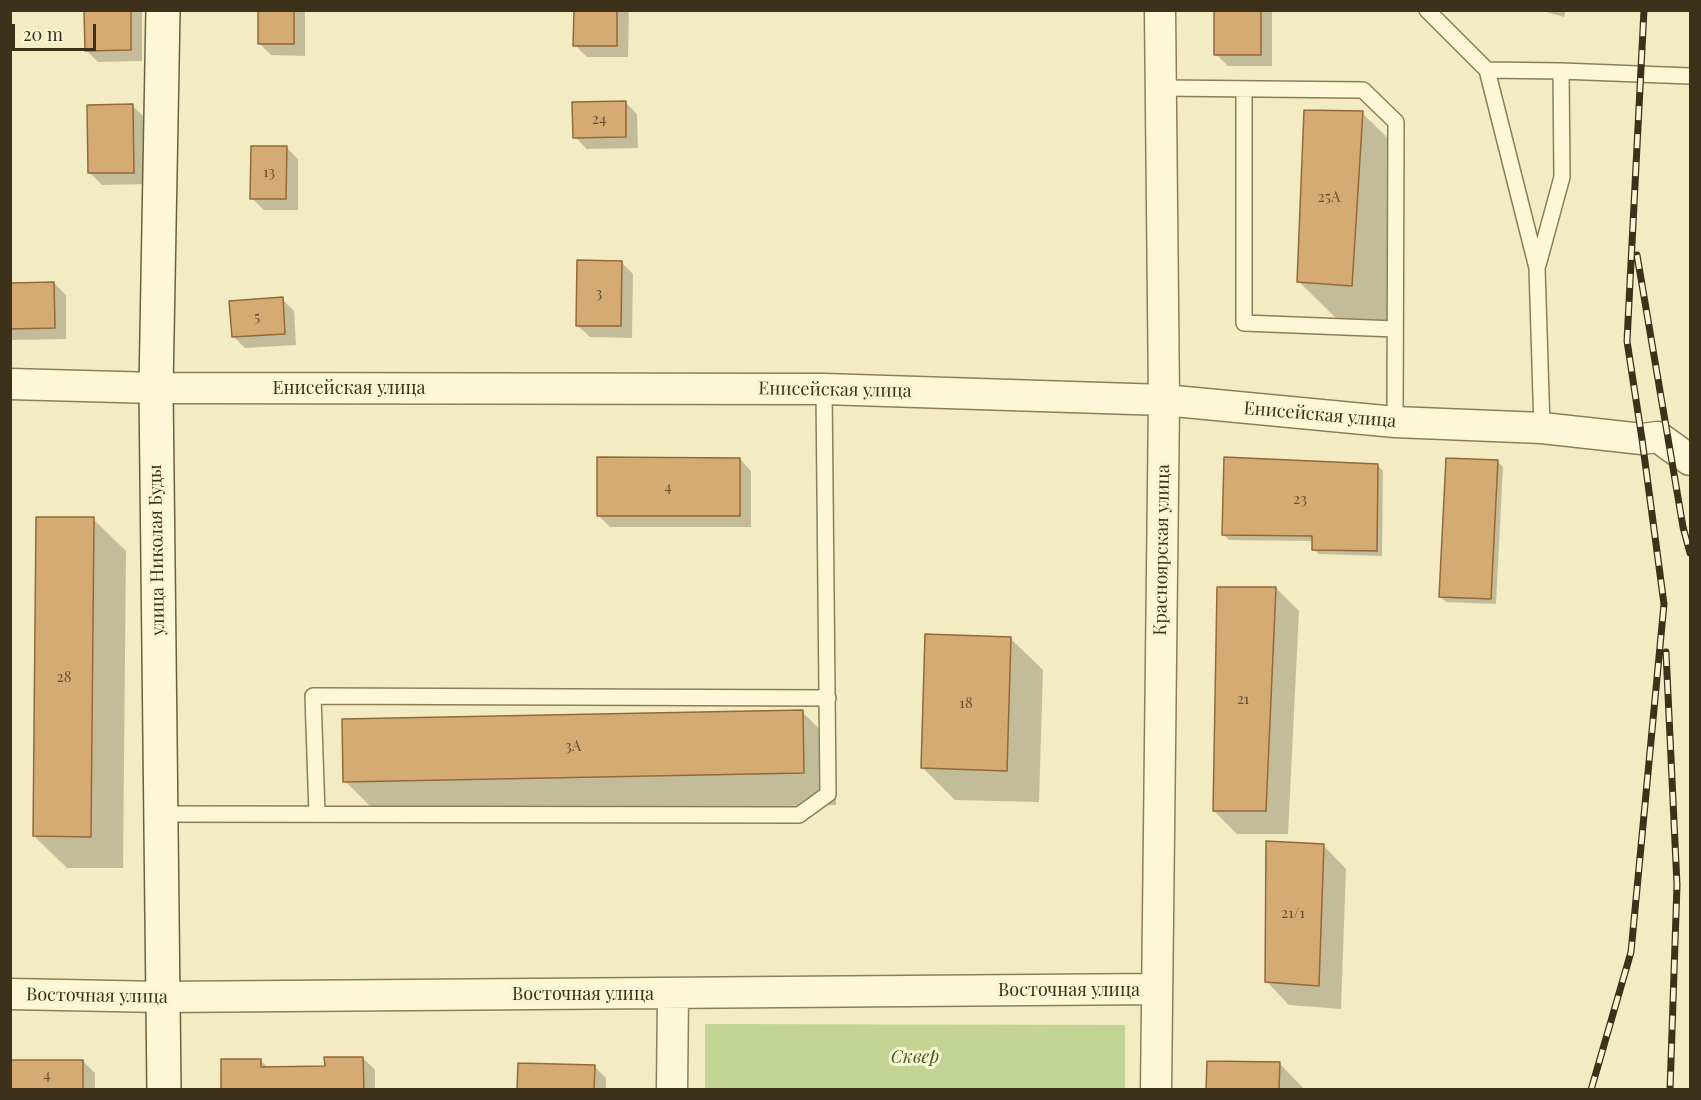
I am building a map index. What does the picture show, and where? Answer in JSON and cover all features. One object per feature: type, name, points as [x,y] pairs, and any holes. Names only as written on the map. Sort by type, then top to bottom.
[{"type":"street","name":"улица Николая Буды","points":[[163,10],[156,388],[164,1089]]},
{"type":"street","name":"Красноярская улица","points":[[1156,1089],[1164,400],[1160,10]]},
{"type":"street","name":"Енисейская улица","points":[[10,384],[156,388],[824,389],[1164,400],[1395,422],[1542,428],[1642,439],[1658,437],[1690,460]]},
{"type":"street","name":"Восточная улица","points":[[10,994],[162,997],[1156,989]]},
{"type":"street","points":[[672,993],[672,1089]]},
{"type":"lane","points":[[1427,10],[1487,70],[1537,268],[1542,428]]},
{"type":"lane","points":[[1487,70],[1690,76]]},
{"type":"lane","points":[[1537,268],[1562,177],[1561,71]]},
{"type":"lane","points":[[1160,88],[1363,90],[1396,122],[1395,422]]},
{"type":"lane","points":[[1244,89],[1244,323],[1395,329]]},
{"type":"lane","points":[[160,814],[799,815],[828,794],[824,389]]},
{"type":"lane","points":[[317,814],[313,696],[828,698]]},
{"type":"green space","name":"Сквер","points":[[705,1024],[1125,1025],[1125,1089],[705,1089]]},
{"type":"building","points":[[84,10],[131,10],[131,50],[85,51]]},
{"type":"building","points":[[258,10],[294,10],[294,44],[258,44]]},
{"type":"building","points":[[574,10],[617,10],[617,46],[573,46]]},
{"type":"building","points":[[1214,10],[1261,10],[1261,55],[1214,55]]},
{"type":"building","points":[[626,101],[626,137],[573,138],[572,102]]},
{"type":"building","points":[[133,104],[134,173],[88,173],[87,105]]},
{"type":"building","points":[[1304,110],[1363,111],[1352,286],[1297,282]]},
{"type":"building","points":[[251,146],[287,146],[286,199],[250,199]]},
{"type":"building","points":[[577,260],[622,261],[621,326],[576,326]]},
{"type":"building","points":[[54,282],[55,328],[10,329],[10,283]]},
{"type":"building","points":[[283,297],[285,334],[232,337],[229,301]]},
{"type":"building","points":[[597,457],[740,458],[740,516],[597,516]]},
{"type":"building","points":[[1224,457],[1378,464],[1377,551],[1312,550],[1312,536],[1222,535]]},
{"type":"building","points":[[1446,458],[1498,460],[1491,599],[1439,597]]},
{"type":"building","points":[[36,517],[94,517],[91,837],[33,836]]},
{"type":"building","points":[[1217,587],[1276,587],[1266,811],[1213,811]]},
{"type":"building","points":[[925,634],[1011,637],[1007,771],[921,768]]},
{"type":"building","points":[[803,710],[804,773],[343,782],[342,719]]},
{"type":"building","points":[[1266,841],[1324,844],[1319,986],[1265,982]]},
{"type":"building","points":[[324,1057],[363,1057],[364,1090],[221,1090],[221,1059],[261,1059],[261,1067],[325,1066]]},
{"type":"building","points":[[10,1060],[83,1060],[83,1090],[10,1090]]},
{"type":"building","points":[[1207,1061],[1280,1062],[1279,1090],[1206,1090]]},
{"type":"building","points":[[518,1063],[595,1065],[594,1090],[517,1090]]},
{"type":"railway","points":[[1591,1090],[1631,952],[1664,604],[1627,341],[1644,10]]},
{"type":"railway","points":[[1637,255],[1683,527],[1690,553]]},
{"type":"railway","points":[[1666,652],[1677,885],[1670,1090]]}]
